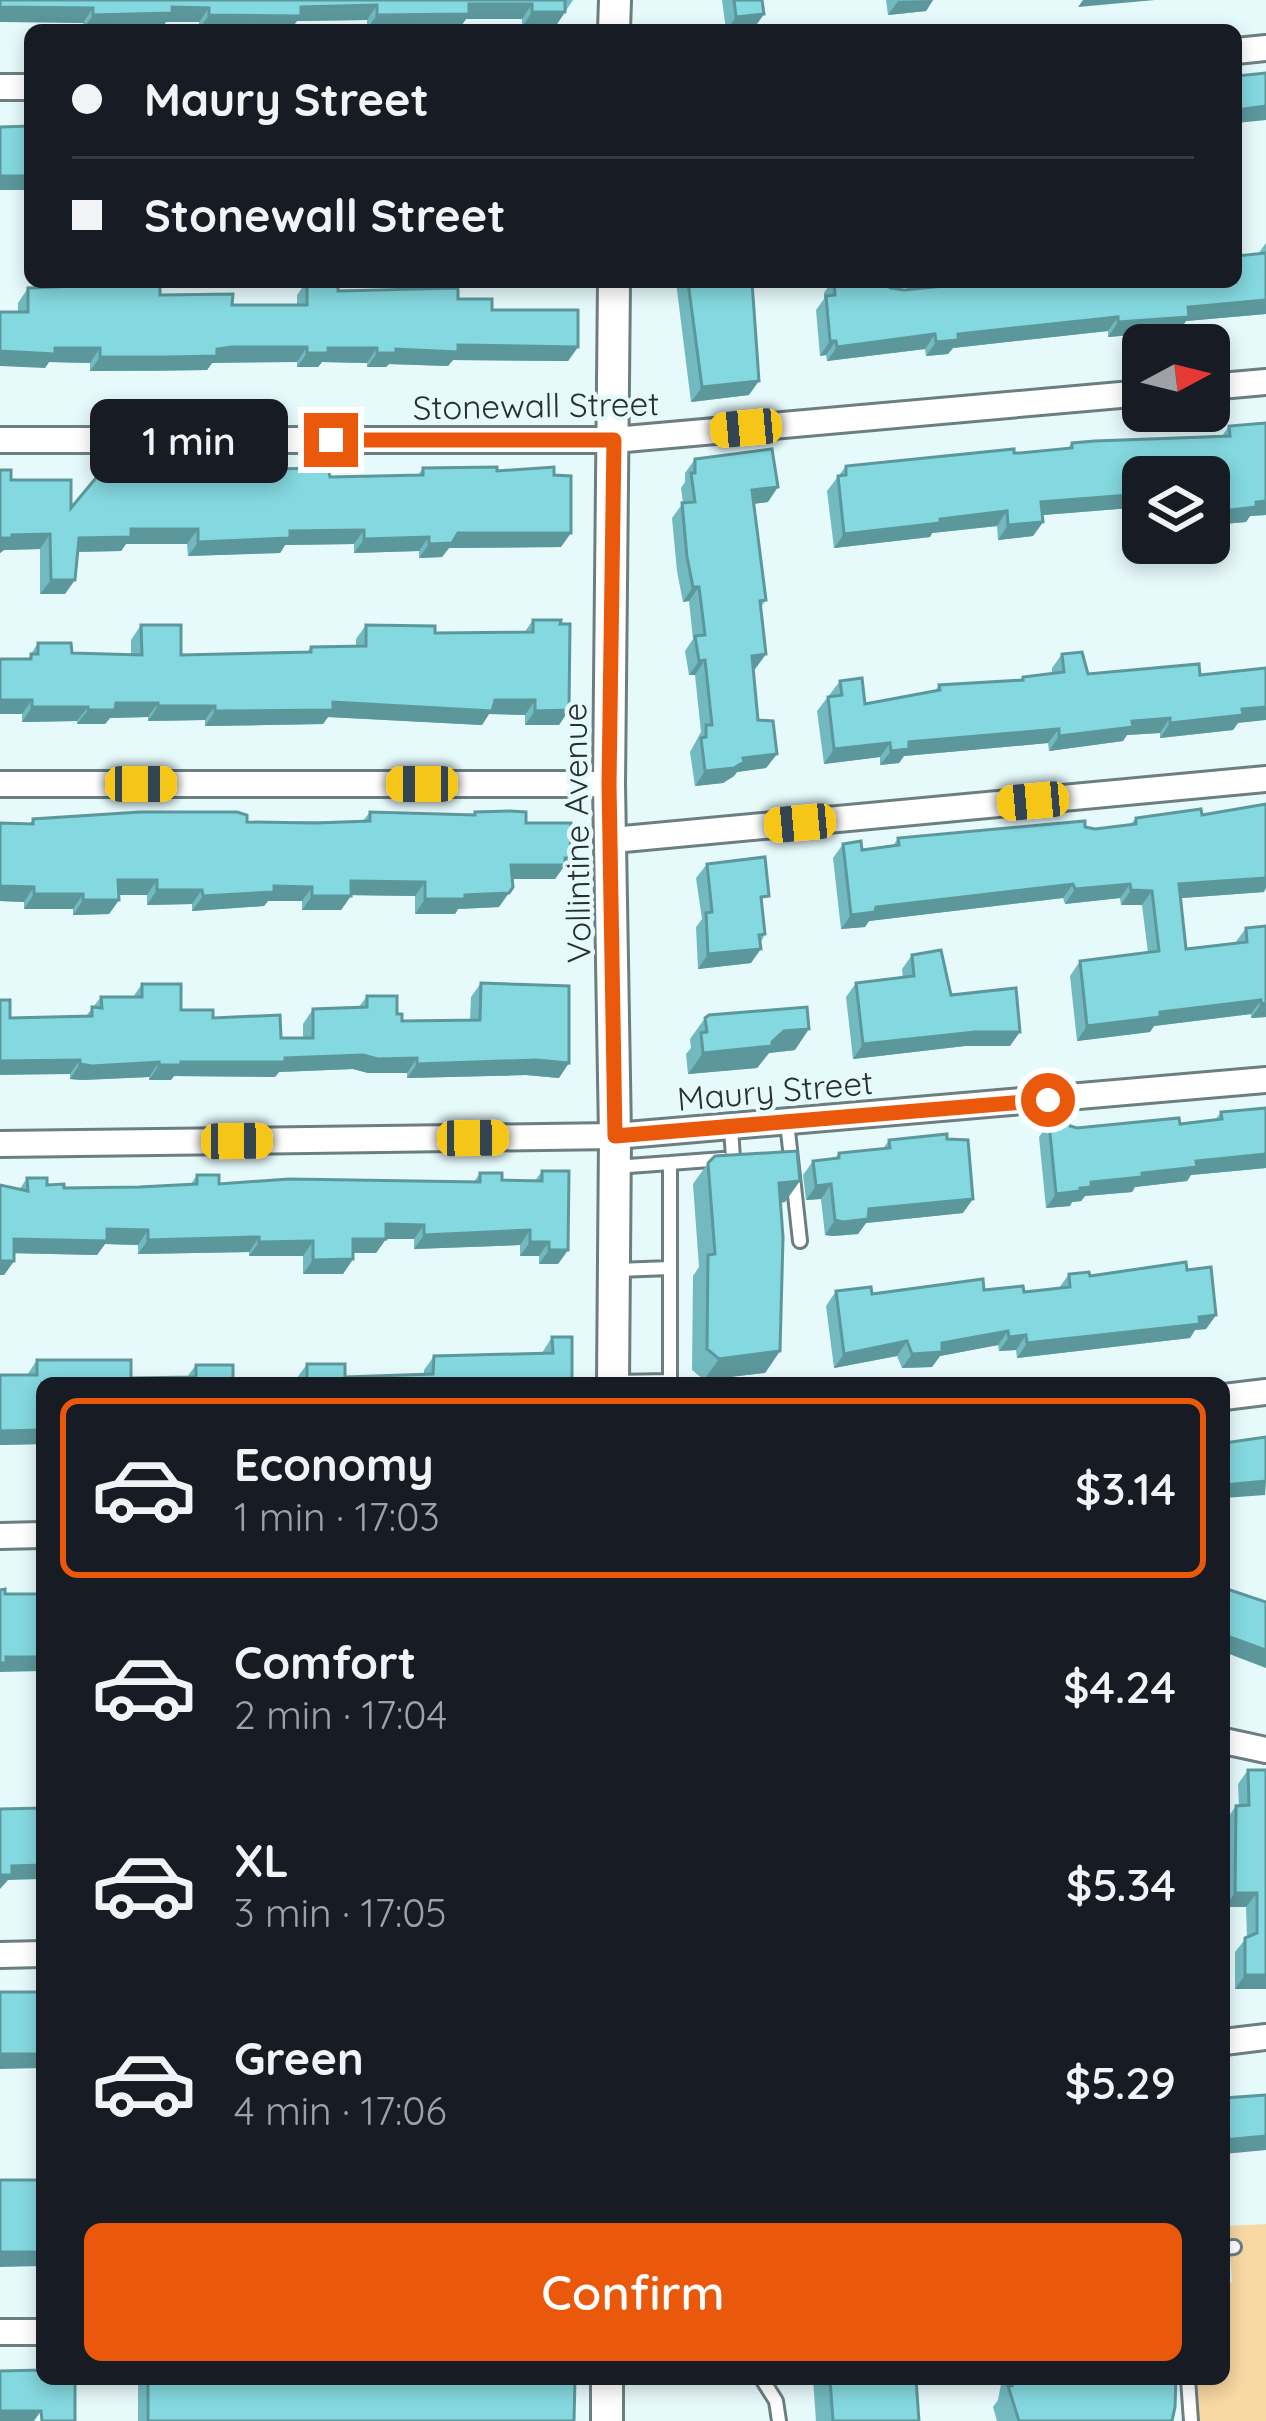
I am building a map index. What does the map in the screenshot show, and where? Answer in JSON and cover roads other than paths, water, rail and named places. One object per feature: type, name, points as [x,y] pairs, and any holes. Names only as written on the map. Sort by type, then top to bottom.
[{"type":"street","name":"Vollintine Avenue","points":[[613,1377],[613,840],[609,784],[614,288]]},
{"type":"street","points":[[1230,385],[1266,382]]},
{"type":"street","name":"Stonewall Street","points":[[0,440],[614,440],[1122,395]]},
{"type":"street","points":[[613,840],[1266,779]]},
{"type":"street","points":[[0,784],[609,784]]},
{"type":"street","name":"Maury Street","points":[[0,1144],[614,1152],[731,1128],[1266,1080]]},
{"type":"street","points":[[1230,1395],[1266,1392]]},
{"type":"street","points":[[0,1536],[36,1535]]},
{"type":"street","points":[[1230,1742],[1266,1750]]},
{"type":"street","points":[[0,1955],[36,1954]]},
{"type":"street","points":[[1230,2041],[1266,2037]]},
{"type":"street","points":[[0,2332],[36,2332]]},
{"type":"street","points":[[607,2385],[607,2421]]},
{"type":"lane","points":[[787,1123],[800,1241]]},
{"type":"lane","points":[[731,1128],[733,1158]]},
{"type":"lane","points":[[614,1152],[670,1163],[752,1156]]},
{"type":"lane","points":[[771,1154],[790,1153]]},
{"type":"lane","points":[[670,1163],[671,1377]]},
{"type":"lane","points":[[614,1270],[670,1268]]},
{"type":"lane","points":[[766,2385],[776,2401],[779,2421]]},
{"type":"lane","points":[[1188,2385],[1191,2421]]}]
